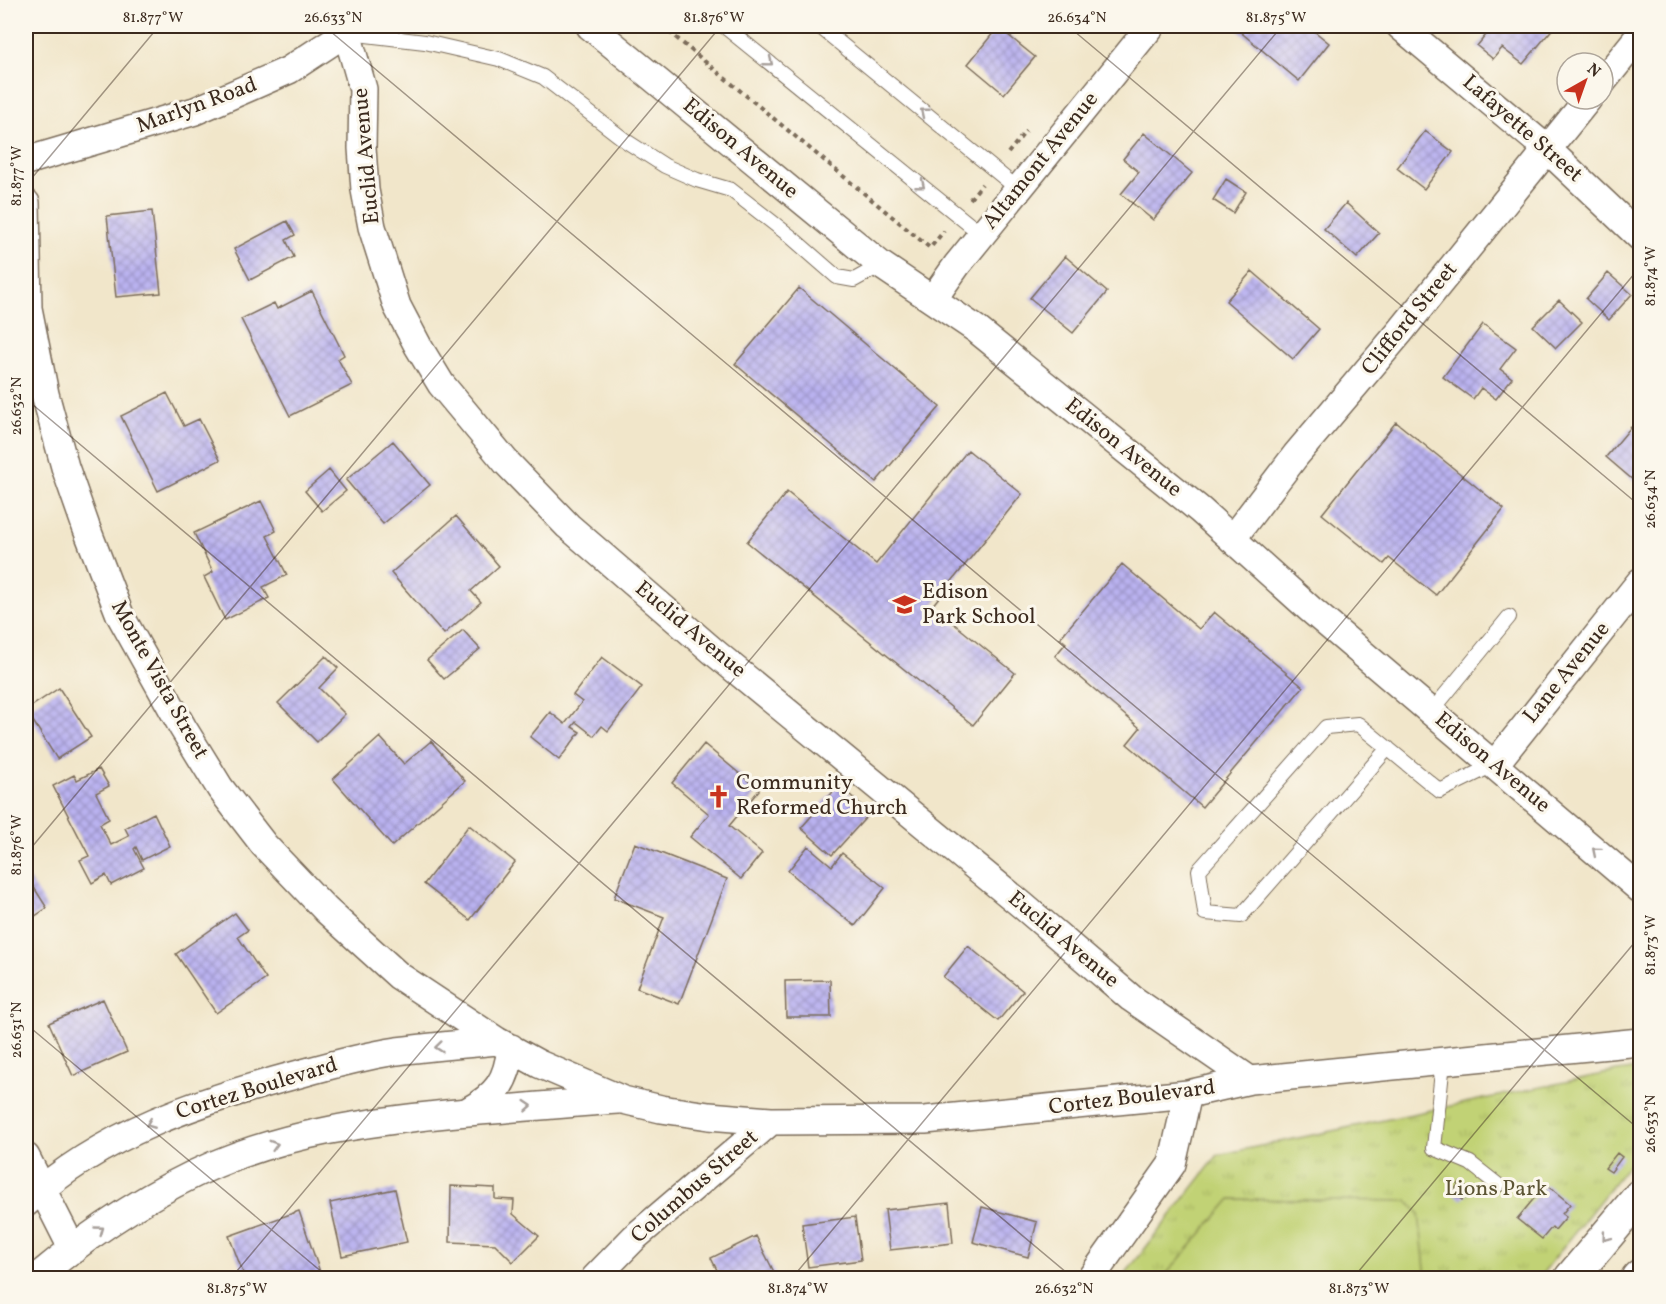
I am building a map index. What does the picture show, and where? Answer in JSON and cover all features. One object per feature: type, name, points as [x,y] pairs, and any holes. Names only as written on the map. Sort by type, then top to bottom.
[{"type":"main road","points":[[1571,1278],[1641,1196]]},
{"type":"street","name":"Edison Avenue","points":[[590,26],[880,265],[933,299],[985,337],[1200,510],[1310,609],[1641,889]]},
{"type":"street","name":"Altamont Avenue","points":[[933,299],[981,234],[1151,26]]},
{"type":"street","name":"Lafayette Street","points":[[1400,26],[1547,149],[1641,237]]},
{"type":"street","name":"Marlyn Road","points":[[26,160],[195,111],[289,70],[352,29]]},
{"type":"street","name":"Euclid Avenue","points":[[352,29],[363,89],[362,148],[365,190],[372,227],[398,306],[441,384],[506,462],[568,526],[714,652],[1022,904],[1131,998],[1250,1080]]},
{"type":"street","points":[[1615,66],[1641,35]]},
{"type":"street","name":"Clifford Street","points":[[1232,539],[1296,455],[1400,332],[1578,111]]},
{"type":"street","name":"Monte Vista Street","points":[[26,203],[28,308],[45,394],[65,467],[86,527],[120,615],[138,650],[220,788],[264,844],[326,910],[399,976],[504,1045]]},
{"type":"street","name":"Lane Avenue","points":[[1495,764],[1641,582]]},
{"type":"street","name":"Cortez Boulevard","points":[[33,1196],[92,1154],[133,1130],[201,1103],[264,1083],[383,1054],[504,1045],[539,1064],[623,1100],[661,1109],[771,1121],[925,1120],[1188,1094],[1250,1080],[1641,1042]]},
{"type":"street","name":"Cortez Boulevard","points":[[465,1113],[487,1100],[500,1087],[509,1067],[504,1045]]},
{"type":"street","points":[[1091,1278],[1172,1164],[1188,1094]]},
{"type":"street","name":"Cortez Boulevard","points":[[36,1278],[128,1211],[163,1190],[217,1164],[268,1146],[322,1132],[381,1121],[623,1100]]},
{"type":"street","name":"Columbus Street","points":[[595,1278],[635,1237],[771,1121]]},
{"type":"street","points":[[26,1157],[33,1196],[73,1250]]},
{"type":"lane","points":[[724,26],[981,234]]},
{"type":"lane","points":[[819,26],[1018,189]]},
{"type":"lane","points":[[352,29],[500,59],[543,77],[626,141],[665,166],[697,180],[731,190],[790,236],[837,277],[855,280],[880,265]]},
{"type":"lane","points":[[1431,712],[1509,617]]},
{"type":"lane","points":[[1388,748],[1240,916],[1205,913],[1199,870],[1326,727],[1358,724],[1388,748],[1440,791],[1495,764]]},
{"type":"lane","points":[[1443,1062],[1434,1148],[1470,1163],[1498,1185]]},
{"type":"green space","name":"Lions Park","points":[[1640,1068],[1640,1150],[1539,1278],[1122,1278],[1218,1155]]},
{"type":"green space","points":[[1231,1199],[1407,1201],[1419,1213],[1426,1278],[1163,1278]]},
{"type":"building","points":[[1242,26],[1308,26],[1329,43],[1299,81],[1238,30]]},
{"type":"building","points":[[1484,26],[1555,26],[1523,64],[1502,48],[1493,59],[1477,46],[1490,30]]},
{"type":"building","points":[[998,27],[1035,57],[1004,94],[968,64]]},
{"type":"building","points":[[1425,131],[1453,152],[1424,189],[1397,168]]},
{"type":"building","points":[[1144,133],[1192,173],[1153,220],[1121,194],[1139,172],[1123,159]]},
{"type":"building","points":[[1226,179],[1246,192],[1233,213],[1213,200]]},
{"type":"building","points":[[1346,203],[1379,233],[1357,258],[1324,229]]},
{"type":"building","points":[[152,211],[161,293],[116,297],[107,216]]},
{"type":"building","points":[[287,221],[295,235],[286,240],[294,257],[250,280],[234,249]]},
{"type":"building","points":[[1065,256],[1107,292],[1073,333],[1030,298]]},
{"type":"building","points":[[1252,271],[1319,329],[1293,359],[1226,301]]},
{"type":"building","points":[[1608,273],[1632,294],[1609,320],[1586,299]]},
{"type":"building","points":[[799,288],[940,407],[876,482],[735,364]]},
{"type":"building","points":[[312,291],[344,355],[338,359],[352,385],[290,416],[241,319],[274,303],[277,309]]},
{"type":"building","points":[[1559,300],[1582,322],[1556,348],[1533,326]]},
{"type":"building","points":[[1483,324],[1516,348],[1500,369],[1512,378],[1496,399],[1481,388],[1473,399],[1443,377]]},
{"type":"building","points":[[167,393],[184,426],[199,419],[220,460],[158,491],[121,416]]},
{"type":"building","points":[[1396,422],[1504,509],[1436,595],[1389,558],[1384,564],[1322,514]]},
{"type":"building","points":[[1631,427],[1640,435],[1640,486],[1606,457]]},
{"type":"building","points":[[393,441],[430,485],[383,524],[346,480]]},
{"type":"building","points":[[968,450],[1022,494],[932,606],[1015,673],[973,725],[747,542],[787,492],[876,564]]},
{"type":"building","points":[[329,470],[346,491],[322,511],[305,491]]},
{"type":"building","points":[[261,501],[276,531],[267,536],[287,575],[263,587],[269,598],[225,620],[204,577],[213,572],[194,533]]},
{"type":"building","points":[[456,516],[499,566],[471,591],[481,602],[444,634],[391,573]]},
{"type":"building","points":[[1122,564],[1199,629],[1214,612],[1303,687],[1202,807],[1127,744],[1140,728],[1055,656],[1066,643],[1060,638]]},
{"type":"building","points":[[463,630],[480,649],[444,679],[427,660]]},
{"type":"building","points":[[326,656],[338,668],[319,688],[345,714],[317,742],[278,703]]},
{"type":"building","points":[[602,657],[642,687],[608,731],[602,726],[594,736],[576,722],[572,727],[580,732],[559,760],[530,737],[550,712],[565,724],[582,702],[573,695]]},
{"type":"building","points":[[59,688],[91,737],[57,759],[26,710]]},
{"type":"building","points":[[380,737],[404,764],[431,741],[465,781],[392,846],[333,779]]},
{"type":"building","points":[[704,744],[759,790],[729,826],[762,853],[741,879],[690,837],[709,814],[672,783]]},
{"type":"building","points":[[99,769],[109,786],[96,793],[109,819],[100,824],[111,845],[129,836],[125,828],[154,813],[170,846],[142,860],[136,847],[134,849],[144,868],[111,885],[106,875],[92,883],[80,860],[89,856],[53,786],[74,775],[77,780]]},
{"type":"building","points":[[839,785],[870,813],[832,855],[801,828]]},
{"type":"building","points":[[469,825],[515,862],[470,920],[424,884]]},
{"type":"building","points":[[635,843],[727,879],[679,1004],[637,988],[664,917],[614,898]]},
{"type":"building","points":[[808,846],[832,866],[842,853],[885,888],[855,926],[788,871]]},
{"type":"building","points":[[26,875],[47,908],[26,922]]},
{"type":"building","points":[[235,913],[248,930],[238,937],[266,979],[216,1013],[176,954]]},
{"type":"building","points":[[968,946],[1023,991],[998,1021],[943,977]]},
{"type":"building","points":[[830,980],[831,1017],[786,1017],[785,981]]},
{"type":"building","points":[[103,999],[127,1052],[73,1076],[49,1023]]},
{"type":"building","points":[[1617,1153],[1622,1157],[1611,1172],[1605,1168]]},
{"type":"building","points":[[1460,1182],[1470,1189],[1462,1200],[1452,1193]]},
{"type":"building","points":[[1546,1184],[1570,1204],[1562,1214],[1566,1217],[1555,1230],[1552,1227],[1542,1239],[1517,1219]]},
{"type":"building","points":[[451,1186],[495,1188],[495,1199],[514,1200],[513,1214],[539,1236],[513,1262],[495,1244],[450,1242]]},
{"type":"building","points":[[395,1189],[407,1242],[342,1256],[330,1203]]},
{"type":"building","points":[[949,1203],[953,1243],[890,1250],[885,1210]]},
{"type":"building","points":[[982,1207],[1037,1222],[1028,1257],[973,1242]]},
{"type":"building","points":[[299,1211],[321,1275],[310,1278],[245,1278],[229,1236]]},
{"type":"building","points":[[855,1217],[861,1260],[808,1267],[802,1224]]},
{"type":"building","points":[[756,1236],[777,1278],[721,1278],[711,1258]]},
{"type":"place","name":"Edison Park School","points":[[904,605]]},
{"type":"place","name":"Community Reformed Church","points":[[718,796]]}]
